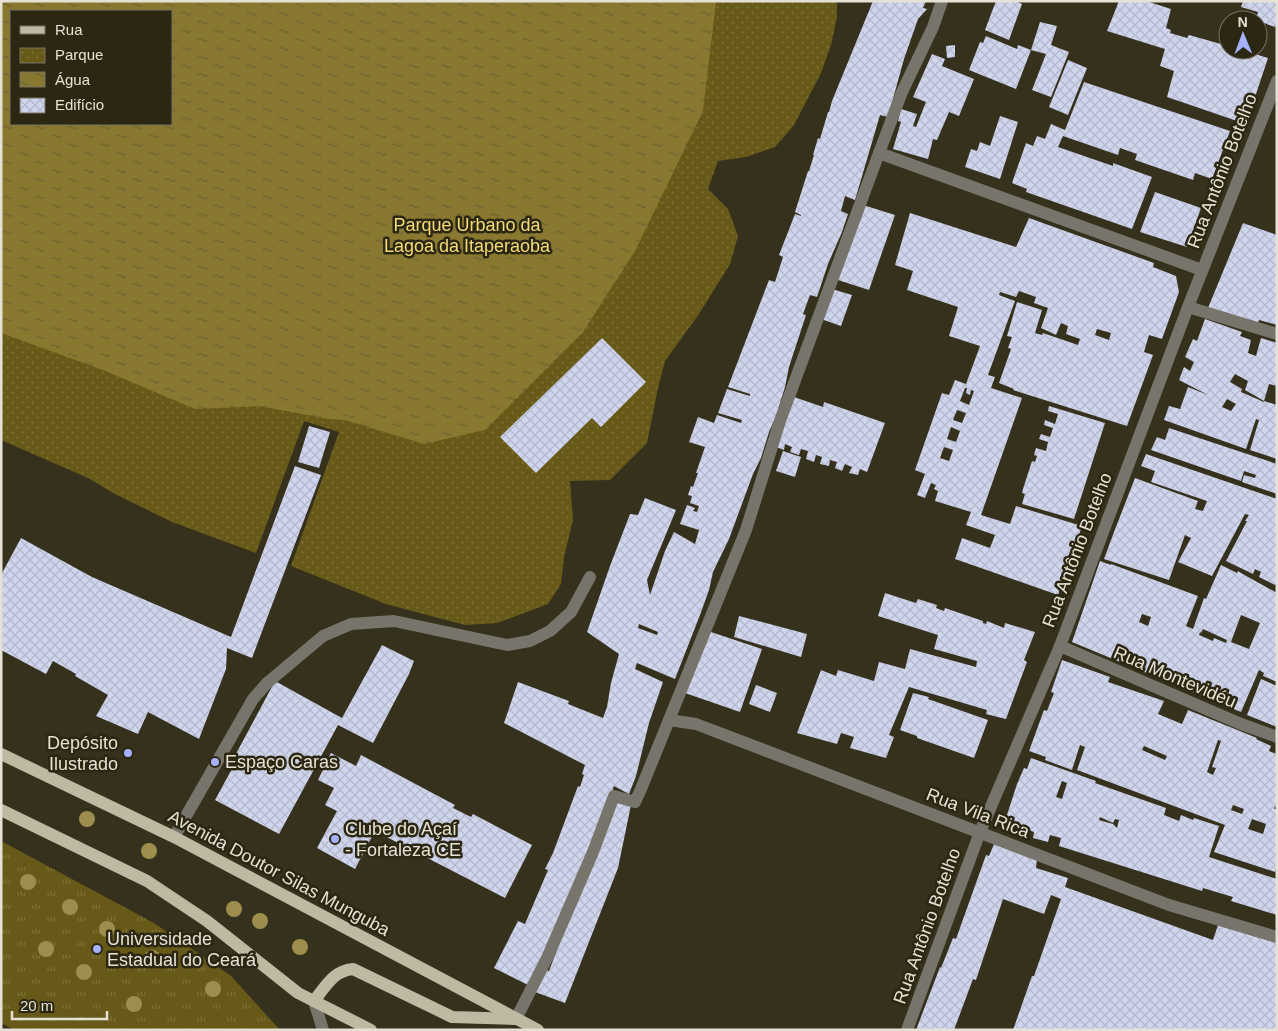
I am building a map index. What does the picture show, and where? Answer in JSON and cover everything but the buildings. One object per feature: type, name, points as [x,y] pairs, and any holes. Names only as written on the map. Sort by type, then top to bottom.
[{"type":"main road","name":"Avenida Doutor Silas Munguba","points":[[1,754],[174,837],[538,1030]]},
{"type":"main road","points":[[1,810],[147,880],[207,921],[298,993],[371,1030]]},
{"type":"main road","points":[[314,1001],[332,978],[343,970],[353,969],[452,1017],[516,1019]]},
{"type":"street","points":[[516,1019],[548,956],[593,852],[614,796],[635,802],[746,530],[780,421],[902,92],[933,27],[942,1]]},
{"type":"street","name":"Rua Antônio Botelho","points":[[907,1030],[980,832],[1060,646],[1202,270],[1277,80]]},
{"type":"street","points":[[879,154],[1202,270]]},
{"type":"street","points":[[1188,307],[1277,334]]},
{"type":"street","points":[[174,837],[253,699],[273,678],[323,636],[351,624],[394,621],[507,645],[530,641],[550,631],[570,612],[590,577]]},
{"type":"street","name":"Rua Montevidéu","points":[[1060,646],[1241,724],[1277,737]]},
{"type":"street","name":"Rua Vila Rica","points":[[668,720],[696,724],[1169,905],[1277,936]]},
{"type":"street","points":[[314,1001],[323,1030]]},
{"type":"green space","name":"Parque Urbano da Lagoa da Itaperaoba","points":[[1,1],[837,1],[837,17],[831,45],[821,73],[794,125],[775,147],[746,157],[718,161],[708,189],[728,209],[738,236],[730,264],[699,314],[665,361],[647,443],[610,480],[570,481],[573,520],[564,557],[561,584],[548,604],[497,623],[465,625],[386,604],[291,566],[339,432],[304,421],[256,553],[172,522],[115,494],[88,478],[1,440]]},
{"type":"green space","name":"Universidade Estadual do Ceará","points":[[1,841],[154,923],[231,976],[280,1030],[14,1030],[1,1023]]},
{"type":"water","name":"Parque Urbano da Lagoa da Itaperaoba","points":[[1,1],[716,1],[703,111],[635,251],[583,332],[485,430],[424,444],[345,420],[329,419],[259,406],[195,409],[103,370],[1,333]]},
{"type":"place","name":"Depósito Ilustrado","points":[[128,753]]},
{"type":"place","name":"Espaço Caras","points":[[215,762]]},
{"type":"place","name":"Clube do Açaí - Fortaleza CE","points":[[335,839]]},
{"type":"place","name":"Universidade Estadual do Ceará","points":[[97,949]]}]
